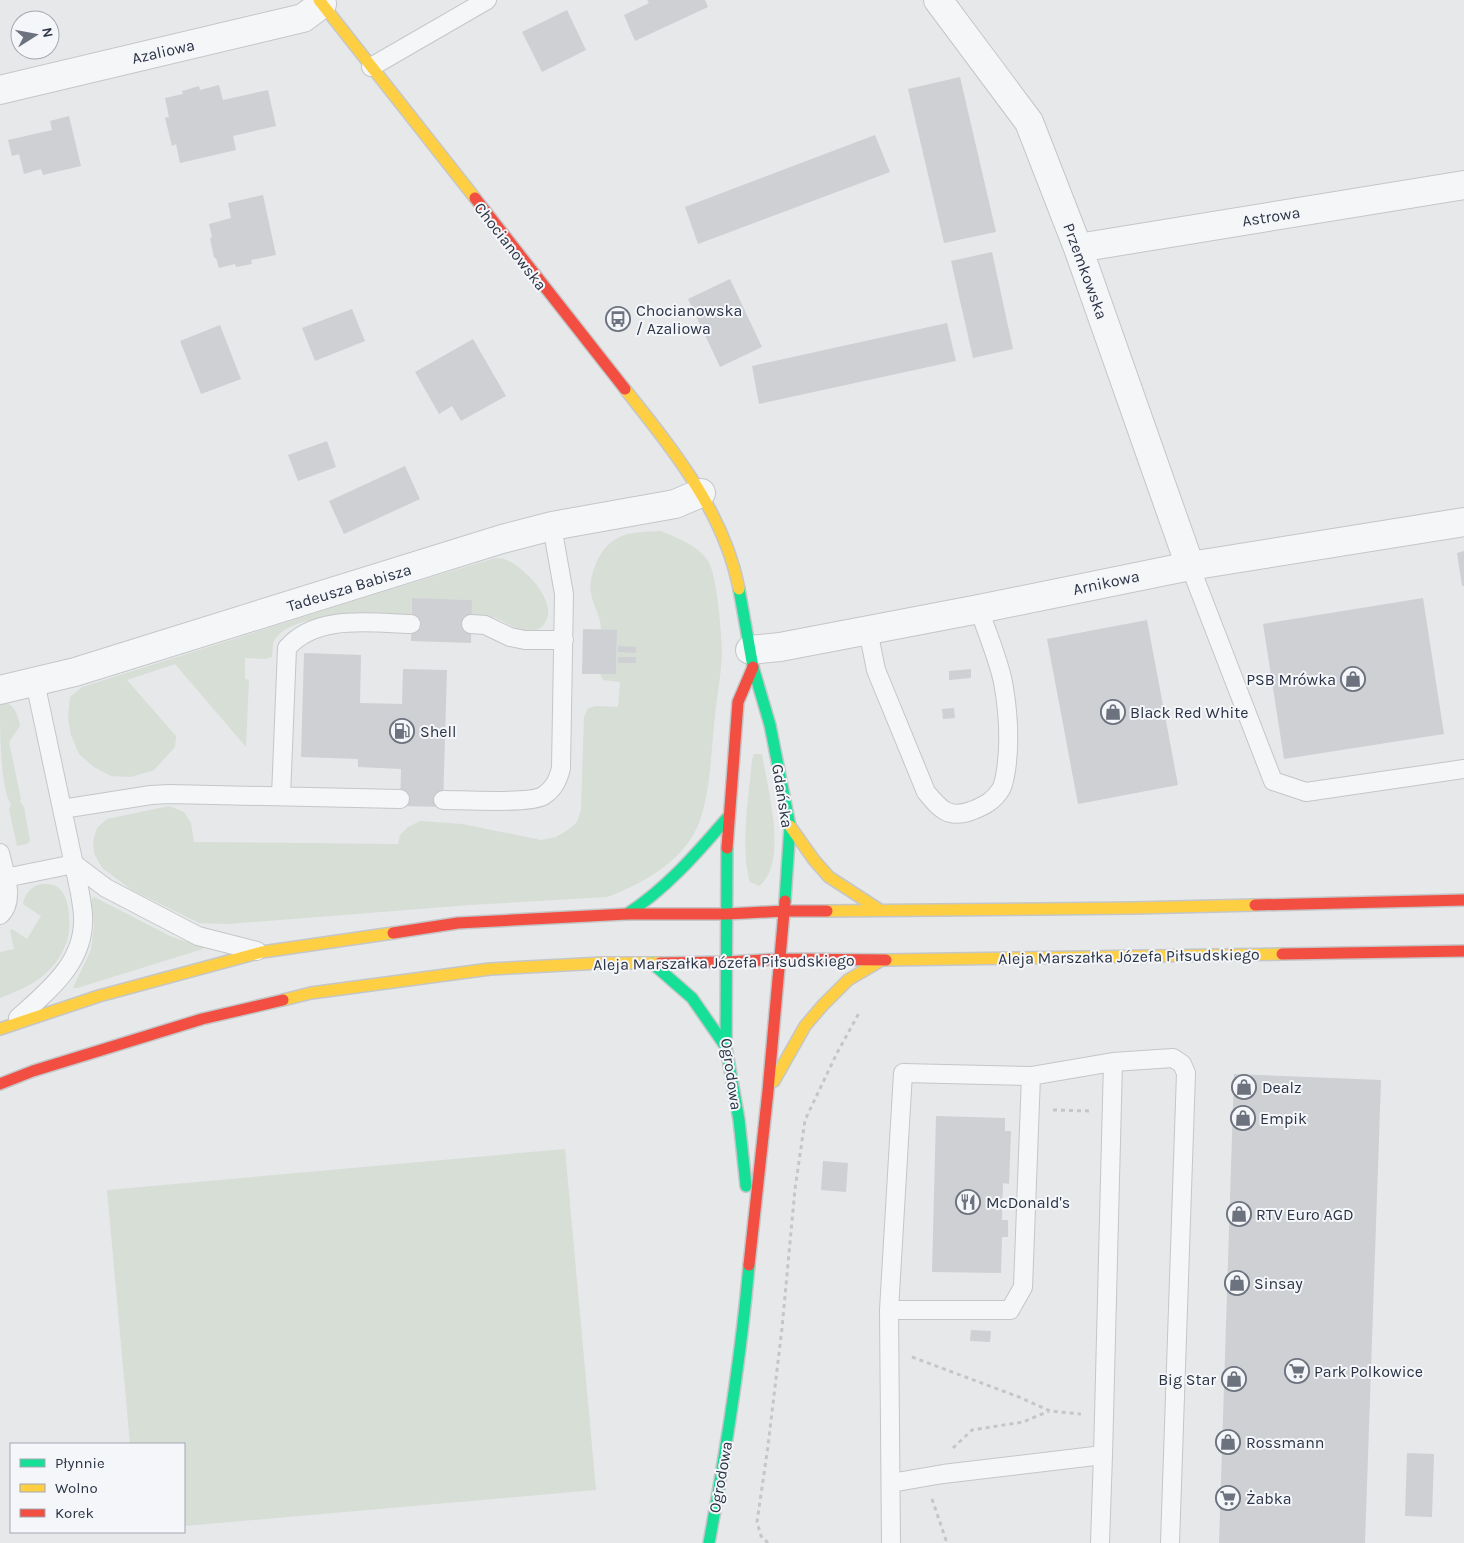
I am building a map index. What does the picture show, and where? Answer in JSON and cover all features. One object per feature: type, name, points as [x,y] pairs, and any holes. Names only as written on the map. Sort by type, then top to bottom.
[{"type":"main road","name":"Chocianowska","points":[[321,2],[673,450],[701,493]]},
{"type":"main road","name":"Gdańska","points":[[701,493],[718,526],[736,575],[751,658],[770,725],[790,826],[781,959]]},
{"type":"main road","points":[[727,914],[728,817],[738,702],[751,658]]},
{"type":"main road","points":[[627,914],[644,904],[684,868],[728,817]]},
{"type":"main road","points":[[790,826],[829,878],[880,910]]},
{"type":"main road","points":[[5,1028],[99,996],[262,952],[458,924],[627,914],[1134,908],[1464,900]]},
{"type":"main road","name":"Ogrodowa","points":[[727,914],[726,1047],[739,1120],[752,1232]]},
{"type":"main road","name":"Aleja Marszałka Józefa Piłsudskiego","points":[[0,1084],[33,1071],[202,1019],[311,993],[490,969],[602,963],[727,962],[781,959],[882,960],[1464,952]]},
{"type":"main road","name":"Ogrodowa","points":[[709,1543],[722,1474],[743,1333],[781,959]]},
{"type":"main road","points":[[768,1092],[805,1026],[848,980],[882,960]]},
{"type":"main road","points":[[652,963],[692,998],[726,1047]]},
{"type":"street","name":"Przemkowska","points":[[938,0],[1028,122],[1078,248],[1190,566]]},
{"type":"street","name":"Azaliowa","points":[[0,90],[303,18],[321,2]]},
{"type":"street","name":"Astrowa","points":[[1078,248],[1464,185]]},
{"type":"street","name":"Tadeusza Babisza","points":[[0,690],[85,669],[502,539],[552,526],[676,504],[701,493]]},
{"type":"street","name":"Arnikowa","points":[[751,658],[780,647],[1190,566],[1464,522]]},
{"type":"lane","points":[[371,67],[487,0]]},
{"type":"lane","points":[[443,800],[527,800],[541,797],[552,789],[558,778],[561,768],[564,594],[552,526]]},
{"type":"lane","points":[[1190,566],[1272,781],[1306,792],[1464,769]]},
{"type":"lane","points":[[868,630],[876,670],[926,792],[939,808],[950,814],[967,812],[985,805],[995,798],[1003,787],[1008,759],[1007,720],[1002,681],[980,609]]},
{"type":"lane","points":[[281,796],[287,648],[294,639],[326,625],[342,623],[411,624]]},
{"type":"lane","points":[[471,624],[485,625],[510,637],[525,640],[564,640]]},
{"type":"lane","points":[[5,1028],[60,978],[78,951],[82,935],[83,917],[74,864],[35,682]]},
{"type":"lane","points":[[62,809],[151,795],[400,799]]},
{"type":"lane","points":[[0,853],[8,899],[0,915]]},
{"type":"lane","points":[[5,878],[74,864],[106,888],[198,936],[262,952]]},
{"type":"lane","points":[[891,1543],[888,1348],[891,1245],[903,1073],[1031,1076],[1113,1062],[1173,1058],[1182,1064],[1186,1074],[1170,1543]]},
{"type":"lane","points":[[1100,1543],[1113,1062]]},
{"type":"lane","points":[[889,1310],[1010,1310],[1024,1287],[1031,1076]]},
{"type":"lane","points":[[891,1483],[943,1474],[1103,1455]]},
{"type":"path","points":[[768,1543],[761,1536],[756,1522],[775,1387],[795,1189],[805,1120],[837,1053],[863,1005]]},
{"type":"path","points":[[1030,1109],[1098,1112]]},
{"type":"path","points":[[888,1348],[1019,1397],[1050,1411],[1084,1414]]},
{"type":"path","points":[[947,1454],[972,1430],[1023,1422],[1050,1411]]},
{"type":"path","points":[[938,1496],[931,1500],[947,1543]]},
{"type":"shaded area","points":[[661,531],[693,547],[708,561],[716,592],[722,655],[707,795],[698,825],[684,848],[665,866],[643,881],[607,897],[470,905],[228,924],[199,923],[132,890],[102,868],[94,853],[93,841],[97,828],[107,819],[169,806],[184,812],[191,823],[194,842],[398,844],[400,835],[408,827],[420,821],[462,824],[541,840],[556,837],[568,830],[577,822],[581,810],[584,717],[588,708],[596,706],[618,707],[620,682],[603,680],[600,674],[616,674],[617,630],[601,630],[600,620],[590,590],[593,572],[600,555],[606,547],[621,536],[639,532]]},
{"type":"shaded area","points":[[495,558],[505,559],[521,569],[542,593],[548,611],[546,621],[539,629],[526,632],[492,617],[471,618],[472,600],[412,598],[411,616],[338,616],[298,623],[284,631],[274,641],[272,657],[265,659],[245,658],[245,679],[249,680],[246,747],[175,664],[127,680],[176,736],[175,747],[154,770],[131,777],[111,776],[94,767],[79,754],[71,735],[68,718],[70,697],[82,687]]},
{"type":"shaded area","points":[[0,700],[12,706],[20,726],[9,742],[30,841],[27,844],[17,846],[9,809],[11,804],[7,796],[3,771]]},
{"type":"shaded area","points":[[754,754],[762,754],[774,824],[773,860],[768,875],[759,886],[750,882],[747,869],[745,838],[747,805]]},
{"type":"shaded area","points":[[41,884],[56,886],[61,890],[67,902],[69,931],[66,945],[55,964],[47,973],[22,989],[0,998],[0,952],[14,949],[10,930],[12,929],[27,939],[41,916],[23,904],[29,891]]},
{"type":"shaded area","points":[[94,897],[172,937],[203,947],[203,949],[73,988],[91,950],[94,926],[91,901]]},
{"type":"shaded area","points":[[565,1149],[596,1490],[185,1526],[185,1443],[130,1443],[107,1190]]},
{"type":"building","points":[[647,0],[705,0],[708,7],[635,41],[624,15],[649,3]]},
{"type":"building","points":[[567,10],[586,50],[542,72],[522,32]]},
{"type":"building","points":[[960,77],[996,232],[944,243],[908,89]]},
{"type":"building","points":[[219,85],[223,100],[268,90],[276,126],[233,136],[236,150],[180,163],[176,144],[172,146],[165,118],[169,117],[165,98],[183,94],[182,91],[199,86],[200,90]]},
{"type":"building","points":[[69,116],[81,166],[43,175],[41,169],[24,174],[19,154],[12,156],[8,140],[52,130],[50,121]]},
{"type":"building","points":[[875,135],[890,172],[698,244],[685,207]]},
{"type":"building","points":[[263,195],[276,255],[251,260],[252,264],[236,267],[235,264],[219,268],[216,258],[214,258],[209,224],[231,218],[228,203]]},
{"type":"building","points":[[992,252],[1013,349],[973,358],[951,261]]},
{"type":"building","points":[[730,279],[762,347],[720,367],[688,299]]},
{"type":"building","points":[[352,309],[365,341],[315,361],[302,328]]},
{"type":"building","points":[[947,323],[956,361],[759,404],[752,366]]},
{"type":"building","points":[[220,325],[241,379],[201,394],[180,341]]},
{"type":"building","points":[[473,339],[506,396],[461,421],[452,406],[439,414],[415,372]]},
{"type":"building","points":[[327,441],[336,467],[298,481],[288,455]]},
{"type":"building","points":[[405,466],[420,499],[344,534],[329,501]]},
{"type":"building","points":[[1464,551],[1464,586],[1462,586],[1457,553]]},
{"type":"building","points":[[412,598],[472,600],[471,643],[411,641]]},
{"type":"building","name":"PSB Mrówka","points":[[1423,598],[1444,734],[1284,759],[1263,624]]},
{"type":"building","name":"Black Red White","points":[[1147,620],[1178,785],[1078,804],[1047,639]]},
{"type":"building","points":[[583,629],[617,630],[616,674],[582,674]]},
{"type":"building","points":[[618,646],[636,647],[636,653],[618,652]]},
{"type":"building","points":[[304,653],[361,655],[360,703],[402,704],[403,669],[447,670],[443,807],[400,806],[401,769],[358,767],[358,759],[301,757]]},
{"type":"building","points":[[618,657],[636,657],[636,663],[618,663]]},
{"type":"building","points":[[971,669],[971,678],[949,680],[949,671]]},
{"type":"building","points":[[954,708],[955,718],[943,719],[942,709]]},
{"type":"building","points":[[1234,1074],[1381,1080],[1365,1543],[1219,1543]]},
{"type":"building","name":"McDonald's","points":[[936,1116],[1005,1118],[1005,1131],[1011,1131],[1009,1184],[1003,1183],[1002,1220],[1008,1220],[1008,1237],[1002,1237],[1001,1273],[932,1272]]},
{"type":"building","points":[[823,1161],[848,1163],[846,1192],[821,1190]]},
{"type":"building","points":[[971,1330],[991,1331],[990,1342],[970,1341]]},
{"type":"building","points":[[1407,1453],[1434,1454],[1432,1517],[1405,1516]]},
{"type":"traffic: fast","points":[[739,589],[753,667],[770,725],[790,826],[785,901]]},
{"type":"traffic: fast","points":[[627,914],[655,893],[693,857],[728,817]]},
{"type":"traffic: fast","points":[[727,848],[726,1047],[739,1120],[746,1186]]},
{"type":"traffic: fast","points":[[652,963],[692,998],[726,1047]]},
{"type":"traffic: fast","points":[[709,1543],[742,1335],[749,1265]]},
{"type":"traffic: slow","points":[[319,0],[475,198]]},
{"type":"traffic: slow","points":[[625,389],[678,458],[709,507],[732,560],[739,589]]},
{"type":"traffic: slow","points":[[790,826],[814,860],[829,877],[880,910]]},
{"type":"traffic: slow","points":[[827,911],[1255,905]]},
{"type":"traffic: slow","points":[[0,1029],[99,996],[262,952],[393,933]]},
{"type":"traffic: slow","points":[[886,960],[1282,954]]},
{"type":"traffic: slow","points":[[774,1081],[805,1026],[823,1005],[848,980],[882,960]]},
{"type":"traffic: slow","points":[[283,1000],[311,993],[490,969],[602,963],[660,963]]},
{"type":"traffic: jam","points":[[475,198],[625,389]]},
{"type":"traffic: jam","points":[[727,848],[738,702],[753,667]]},
{"type":"traffic: jam","points":[[1255,905],[1464,900]]},
{"type":"traffic: jam","points":[[749,1265],[768,1091],[785,901]]},
{"type":"traffic: jam","points":[[393,933],[458,923],[627,914],[827,911]]},
{"type":"traffic: jam","points":[[1282,954],[1464,951]]},
{"type":"traffic: jam","points":[[660,963],[781,959],[886,960]]},
{"type":"traffic: jam","points":[[0,1084],[33,1071],[202,1019],[283,1000]]},
{"type":"place","name":"Chocianowska / Azaliowa","points":[[618,319]]},
{"type":"place","name":"PSB Mrówka","points":[[1353,679]]},
{"type":"place","name":"Black Red White","points":[[1113,712]]},
{"type":"place","name":"Shell","points":[[402,731]]},
{"type":"place","name":"Dealz","points":[[1244,1087]]},
{"type":"place","name":"Empik","points":[[1243,1118]]},
{"type":"place","name":"McDonald's","points":[[968,1202]]},
{"type":"place","name":"RTV Euro AGD","points":[[1239,1214]]},
{"type":"place","name":"Sinsay","points":[[1237,1283]]},
{"type":"place","name":"Park Polkowice","points":[[1297,1371]]},
{"type":"place","name":"Big Star","points":[[1234,1379]]},
{"type":"place","name":"Rossmann","points":[[1228,1442]]},
{"type":"place","name":"Żabka","points":[[1228,1498]]}]
